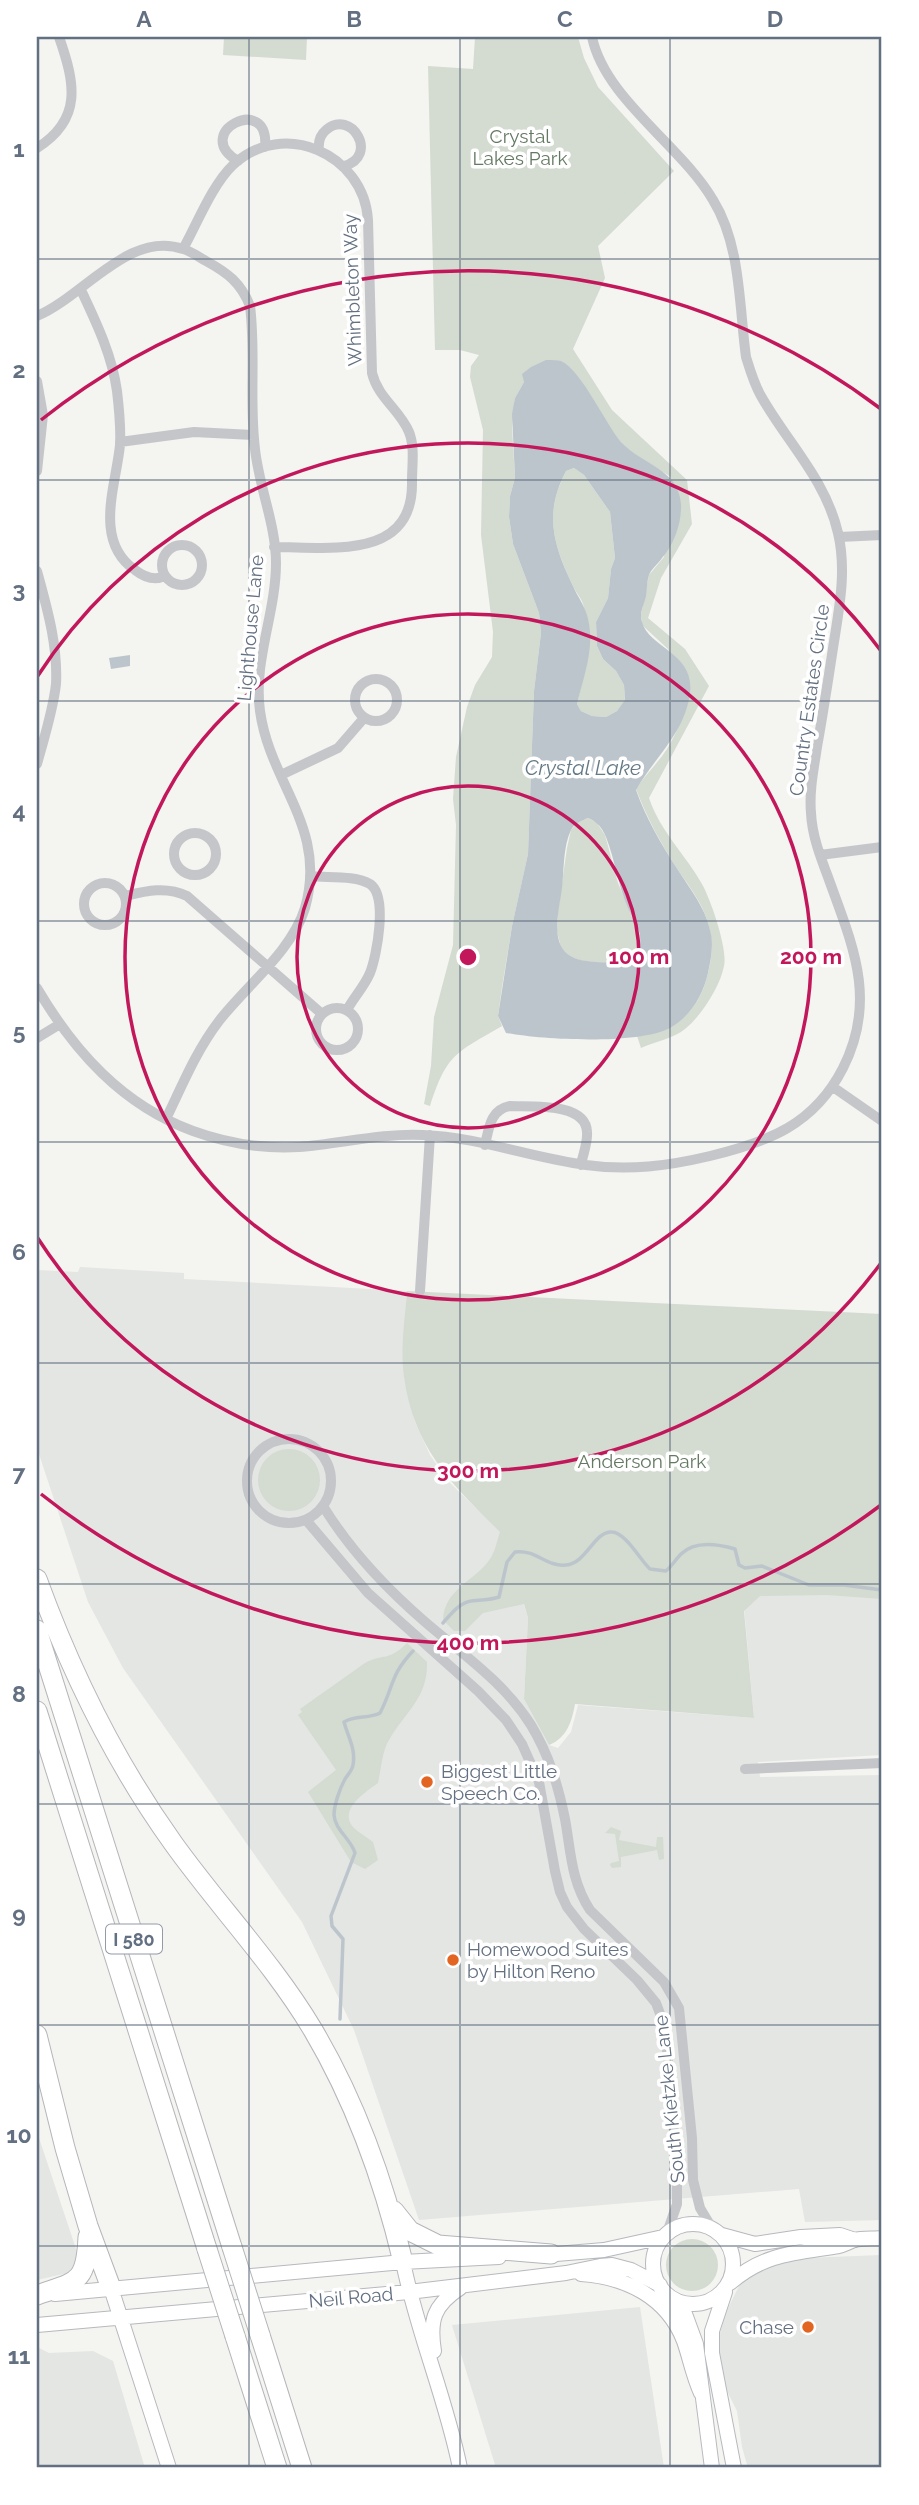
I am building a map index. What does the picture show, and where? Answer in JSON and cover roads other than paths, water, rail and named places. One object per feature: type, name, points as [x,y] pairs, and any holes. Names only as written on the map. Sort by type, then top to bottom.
[{"type":"highway","points":[[37,1579],[72,1667],[99,1723],[144,1800],[172,1842],[285,1989],[312,2029],[350,2102],[387,2202],[403,2262]]},
{"type":"highway","name":"I 580","points":[[37,1630],[302,2468]]},
{"type":"highway","name":"I 580","points":[[37,1712],[277,2468]]},
{"type":"highway","points":[[37,2035],[48,2085],[88,2226],[111,2288]]},
{"type":"highway","points":[[387,2202],[410,2231],[438,2245],[551,2254]]},
{"type":"highway","points":[[37,2296],[81,2276],[87,2260],[88,2226]]},
{"type":"main road","points":[[712,2468],[696,2344],[685,2314],[660,2285],[653,2267],[654,2253],[665,2235],[687,2224],[699,2224],[755,2244],[801,2237],[840,2235],[855,2240]]},
{"type":"main road","points":[[717,2232],[730,2246],[733,2257],[733,2270],[714,2321],[712,2340],[734,2468]]},
{"type":"main road","name":"Neil Road","points":[[37,2296],[403,2262],[604,2250],[665,2235]]},
{"type":"main road","points":[[674,2300],[700,2304],[713,2300],[740,2274],[769,2258],[855,2240],[882,2238]]},
{"type":"main road","points":[[403,2262],[460,2468]]},
{"type":"main road","name":"Neil Road","points":[[37,2325],[409,2291],[612,2265],[631,2270],[660,2285]]},
{"type":"main road","points":[[566,2273],[601,2276],[634,2286],[665,2310],[678,2327],[701,2393]]},
{"type":"main road","points":[[440,2394],[432,2327],[438,2307],[444,2298],[464,2285]]},
{"type":"main road","points":[[111,2288],[169,2468]]},
{"type":"street","points":[[37,148],[58,133],[70,110],[71,88],[60,37]]},
{"type":"street","name":"Country Estates Circle","points":[[37,988],[82,1054],[97,1070],[139,1104],[193,1131],[220,1139],[272,1147],[298,1147],[397,1135],[430,1135],[581,1165],[650,1168],[673,1165],[766,1141],[786,1130],[822,1101],[833,1087],[852,1048],[861,1007],[861,986],[851,943],[813,831],[811,790],[841,597],[843,575],[839,537],[833,512],[823,492],[769,408],[752,374],[746,357],[730,240],[715,201],[690,167],[607,76],[592,37]]},
{"type":"street","points":[[238,161],[229,156],[224,148],[225,131],[231,124],[248,119],[256,122],[266,137],[265,147]]},
{"type":"street","points":[[319,150],[320,136],[326,129],[343,124],[351,128],[358,134],[361,151],[357,159],[344,166]]},
{"type":"street","name":"Whimbleton Way","points":[[183,249],[223,177],[238,161],[265,147],[296,144],[319,150],[336,159],[360,186],[368,208],[372,373],[378,391],[402,420],[411,439],[411,503],[392,532],[370,544],[274,547]]},
{"type":"street","name":"Lighthouse Lane","points":[[37,316],[64,302],[132,252],[157,246],[183,249],[235,280],[244,290],[250,306],[253,435],[276,562],[259,695],[263,730],[303,823],[308,842],[310,877],[304,909],[297,927],[207,1039],[166,1119]]},
{"type":"street","points":[[81,290],[112,364],[117,390],[120,442],[111,506],[111,536],[122,559],[131,568],[154,579],[165,576]]},
{"type":"street","points":[[37,380],[43,415],[37,471]]},
{"type":"street","points":[[120,442],[194,432],[253,435]]},
{"type":"street","points":[[839,537],[882,535]]},
{"type":"street","points":[[37,571],[50,620],[56,661],[53,704],[37,764]]},
{"type":"street","points":[[383,680],[396,693],[395,710],[381,721],[372,722],[364,718],[354,704],[359,687],[366,681],[383,680]]},
{"type":"street","points":[[281,775],[338,748],[364,718]]},
{"type":"street","points":[[820,855],[882,847]]},
{"type":"street","points":[[180,892],[186,873]]},
{"type":"street","points":[[310,877],[364,882],[375,889],[379,896],[380,915],[374,960],[365,982],[347,1010]]},
{"type":"street","points":[[112,884],[120,889],[125,897],[124,914],[110,925],[93,922],[87,916],[84,899],[95,885],[112,884]]},
{"type":"street","points":[[125,897],[157,889],[180,892],[322,1014]]},
{"type":"street","points":[[337,1007],[347,1010],[356,1020],[357,1036],[346,1048],[338,1050],[323,1044],[318,1037],[317,1021],[322,1014],[337,1007]]},
{"type":"street","points":[[37,1038],[60,1024]]},
{"type":"street","points":[[833,1087],[882,1121]]},
{"type":"street","points":[[485,1145],[492,1119],[502,1108],[510,1106],[565,1110],[581,1116],[586,1124],[581,1165]]},
{"type":"street","points":[[420,1291],[430,1135]]},
{"type":"street","points":[[287,1438],[302,1440],[316,1448],[325,1457],[332,1481],[330,1494],[323,1506],[306,1520],[285,1523],[268,1518],[252,1503],[247,1492],[246,1477],[255,1456],[263,1447],[287,1438]]},
{"type":"street","name":"South Kietzke Lane","points":[[323,1506],[340,1532],[383,1582],[507,1694],[530,1724],[545,1751],[558,1785],[572,1867],[581,1896],[590,1910],[664,1982],[679,2008],[691,2127],[693,2180],[700,2208],[717,2232]]},
{"type":"street","name":"South Kietzke Lane","points":[[306,1520],[368,1593],[478,1691],[506,1720],[526,1750],[539,1782],[555,1871],[567,1907],[584,1929],[637,1980],[656,2003],[665,2027],[677,2167],[677,2204],[665,2235]]},
{"type":"street","points":[[746,1769],[882,1763]]},
{"type":"water","name":"Crystal Lake","points":[[546,360],[561,361],[569,367],[585,386],[621,442],[673,482],[681,504],[679,526],[674,540],[649,575],[641,619],[646,631],[686,669],[690,680],[690,693],[682,721],[636,790],[654,831],[705,914],[712,952],[703,989],[690,1011],[670,1028],[636,1037],[590,1040],[506,1033],[498,1016],[512,926],[528,854],[534,691],[541,633],[539,613],[513,544],[509,517],[510,496],[515,478],[512,414],[515,398],[524,382],[522,374]],"holes":[[[574,468],[584,475],[610,512],[615,558],[608,598],[596,622],[597,646],[603,659],[616,671],[624,685],[625,700],[617,711],[606,717],[592,716],[581,711],[577,704],[589,654],[589,624],[560,555],[554,528],[553,515],[559,486],[566,471]],[[588,818],[599,825],[604,833],[625,899],[639,932],[637,952],[625,960],[603,962],[574,958],[565,952],[560,944],[557,923],[566,843],[578,822]]]},
{"type":"water","points":[[130,655],[130,666],[111,669],[109,658]]},
{"type":"waterway","points":[[443,1623],[467,1602],[499,1597],[507,1562],[515,1552],[529,1553],[559,1565],[566,1565],[580,1559],[600,1536],[612,1532],[622,1537],[650,1569],[666,1571],[687,1550],[700,1545],[714,1545],[735,1549],[739,1565],[745,1568],[762,1566],[809,1585],[844,1585],[882,1590]]},
{"type":"waterway","points":[[340,2019],[343,1939],[332,1926],[331,1916],[355,1853],[337,1825],[334,1815],[339,1792],[352,1769],[354,1759],[344,1722],[380,1713],[396,1674],[413,1651]]},
{"type":"place","name":"Biggest Little Speech Co.","points":[[427,1782]]},
{"type":"place","name":"Homewood Suites by Hilton Reno","points":[[453,1960]]},
{"type":"place","name":"Chase","points":[[808,2327]]},
{"type":"park label","name":"Crystal Lakes Park","points":[[520,147]]},
{"type":"park label","name":"Anderson Park","points":[[642,1461]]}]
